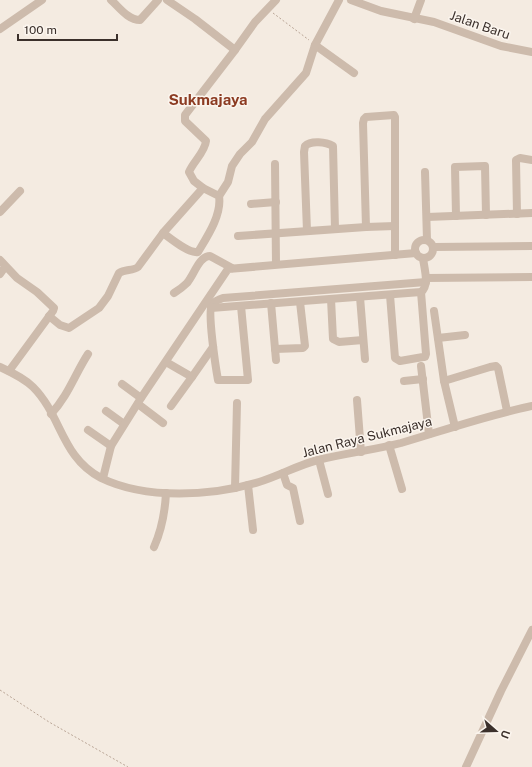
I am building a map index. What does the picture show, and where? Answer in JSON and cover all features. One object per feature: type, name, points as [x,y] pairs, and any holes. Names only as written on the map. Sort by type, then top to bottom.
[{"type":"street","points":[[0,29],[42,0]]},
{"type":"street","points":[[111,0],[130,17],[140,20],[158,0]]},
{"type":"street","points":[[167,0],[195,19],[235,50]]},
{"type":"street","points":[[219,196],[194,182],[189,172],[206,144],[206,141],[185,121],[185,115],[255,22],[276,0]]},
{"type":"street","points":[[163,233],[189,251],[194,253],[198,252],[213,226],[219,208],[219,196],[228,182],[232,166],[236,158],[252,142],[265,119],[306,73],[315,45],[340,0]]},
{"type":"street","name":"Jalan Baru","points":[[350,0],[381,11],[434,22],[500,46],[532,52]]},
{"type":"street","points":[[414,19],[421,0]]},
{"type":"street","points":[[315,45],[354,73]]},
{"type":"street","points":[[366,227],[363,123],[366,117],[394,115],[395,255]]},
{"type":"street","points":[[307,231],[304,152],[305,146],[310,143],[326,143],[333,146],[336,229]]},
{"type":"street","points":[[516,214],[516,160],[520,158],[532,160]]},
{"type":"street","points":[[275,164],[276,264]]},
{"type":"street","points":[[456,216],[456,167],[485,166],[486,215]]},
{"type":"street","points":[[426,172],[427,240]]},
{"type":"street","points":[[49,316],[60,325],[69,328],[99,308],[108,296],[119,273],[136,268],[163,233],[203,188]]},
{"type":"street","points":[[0,212],[20,191]]},
{"type":"street","points":[[251,204],[276,202]]},
{"type":"street","points":[[427,217],[532,213]]},
{"type":"street","points":[[238,236],[395,226]]},
{"type":"street","points":[[422,240],[427,240],[434,247],[432,255],[427,258],[420,257],[416,253],[415,248],[417,243],[422,240]]},
{"type":"street","points":[[434,247],[532,246]]},
{"type":"street","points":[[103,478],[111,446],[124,424],[228,269],[416,253]]},
{"type":"street","points":[[174,293],[188,282],[203,259],[207,256],[210,256],[232,268]]},
{"type":"street","points":[[390,295],[395,358],[400,361],[425,357],[421,292],[424,289],[426,280],[423,258]]},
{"type":"street","points":[[3,263],[17,278],[37,292],[54,308],[9,371]]},
{"type":"street","points":[[0,274],[3,263]]},
{"type":"street","points":[[241,306],[248,380],[218,380],[213,346],[211,308],[214,303],[223,298],[426,280],[532,277]]},
{"type":"street","points":[[211,308],[421,292]]},
{"type":"street","points":[[360,297],[365,359]]},
{"type":"street","points":[[331,299],[334,339],[339,342],[364,340]]},
{"type":"street","points":[[275,349],[302,348],[304,346],[300,302]]},
{"type":"street","points":[[271,304],[276,360]]},
{"type":"street","points":[[434,311],[444,381],[455,427]]},
{"type":"street","points":[[438,338],[465,335]]},
{"type":"street","points":[[171,406],[213,346]]},
{"type":"street","points":[[51,414],[66,396],[88,354]]},
{"type":"street","points":[[166,362],[192,377]]},
{"type":"street","points":[[421,366],[429,434]]},
{"type":"street","points":[[444,381],[496,366],[498,368],[507,412]]},
{"type":"street","name":"Jalan Raya Sukmajaya","points":[[0,367],[9,371],[33,387],[51,414],[73,454],[91,472],[134,489],[166,493],[195,492],[235,488],[248,485],[308,463],[389,445],[532,406]]},
{"type":"street","points":[[404,381],[422,379]]},
{"type":"street","points":[[122,384],[163,423]]},
{"type":"street","points":[[357,400],[361,452]]},
{"type":"street","points":[[235,488],[237,403]]},
{"type":"street","points":[[106,411],[124,424]]},
{"type":"street","points":[[88,430],[111,446]]},
{"type":"street","points":[[389,445],[402,489]]},
{"type":"street","points":[[319,460],[328,494]]},
{"type":"street","points":[[283,473],[286,485],[292,488],[300,521]]},
{"type":"street","points":[[248,485],[254,530]]},
{"type":"street","points":[[154,547],[166,510],[166,493]]},
{"type":"street","points":[[466,767],[501,691],[532,630]]},
{"type":"path","points":[[268,9],[315,45]]},
{"type":"path","points":[[0,690],[50,722],[128,767]]},
{"type":"district","name":"Sukmajaya","points":[[208,99]]}]
